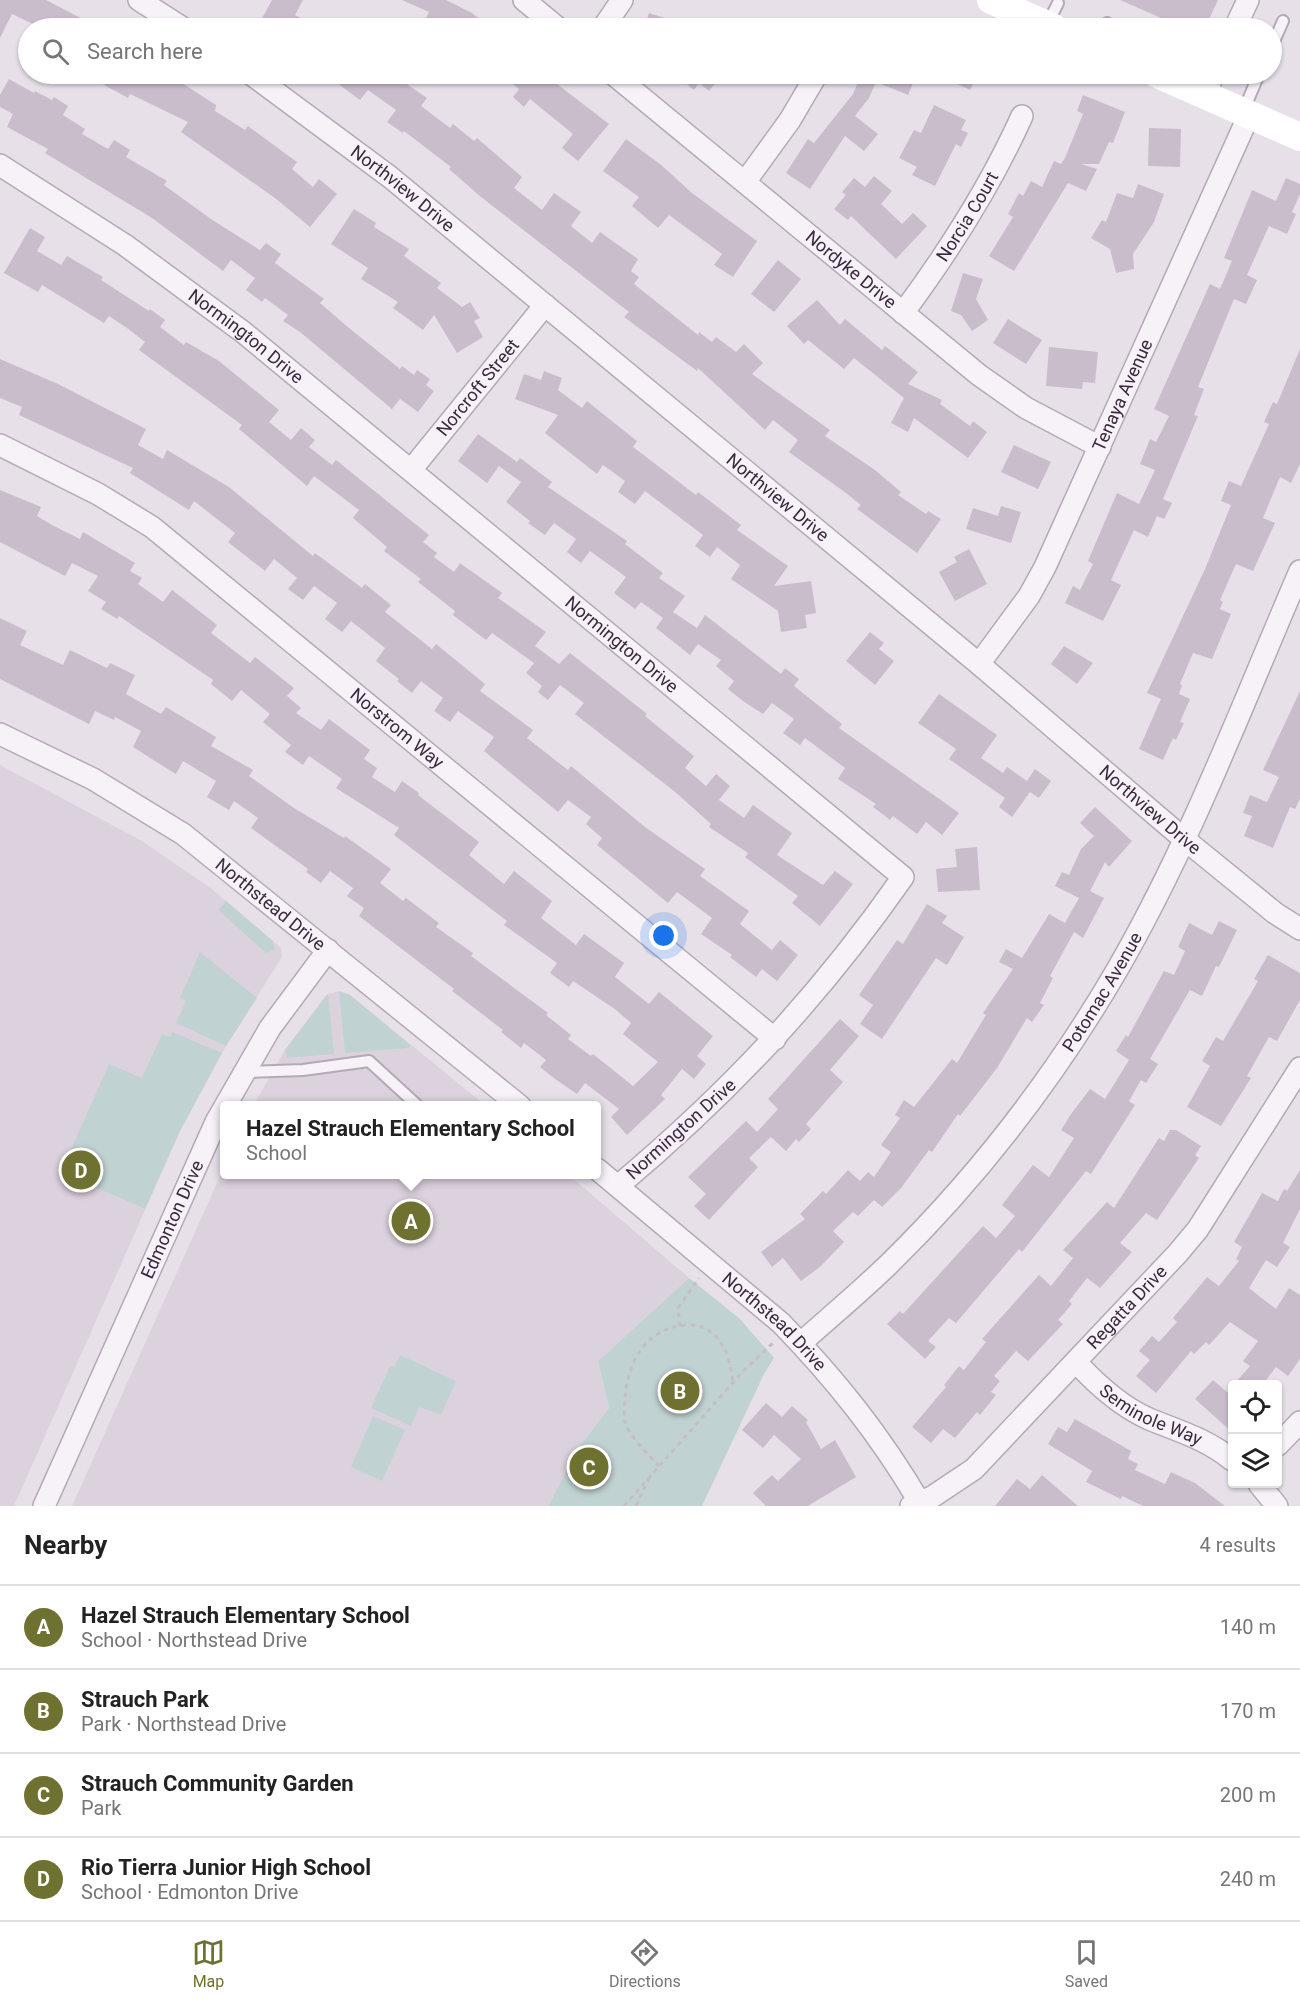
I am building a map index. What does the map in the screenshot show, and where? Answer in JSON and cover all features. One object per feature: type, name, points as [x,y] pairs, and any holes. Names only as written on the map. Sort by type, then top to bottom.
[{"type":"main road","points":[[995,1],[1050,18]]},
{"type":"main road","points":[[1209,84],[1246,113],[1300,137]]},
{"type":"street","points":[[140,0],[168,18]]},
{"type":"street","points":[[524,0],[546,18]]},
{"type":"street","points":[[610,18],[622,0]]},
{"type":"street","points":[[1240,18],[1248,0]]},
{"type":"street","name":"Northview Drive","points":[[264,84],[390,177],[979,664],[1184,839],[1275,913],[1300,929]]},
{"type":"street","name":"Nordyke Drive","points":[[625,84],[979,375],[1026,408],[1100,447]]},
{"type":"street","points":[[745,182],[790,120],[811,84]]},
{"type":"street","name":"Tenaya Avenue","points":[[979,664],[1001,637],[1045,567],[1246,113]]},
{"type":"street","name":"Norcia Court","points":[[903,313],[973,211],[1002,161],[1022,116]]},
{"type":"street","name":"Normington Drive","points":[[0,165],[108,233],[185,288],[411,470],[903,877],[823,985],[776,1039],[700,1115],[618,1186]]},
{"type":"street","name":"Norcroft Street","points":[[411,470],[545,305]]},
{"type":"street","name":"Norstrom Way","points":[[0,445],[98,494],[152,527],[776,1039]]},
{"type":"street","name":"Potomac Avenue","points":[[794,1336],[888,1266],[940,1212],[1035,1095],[1078,1033],[1117,969],[1184,839],[1300,571]]},
{"type":"street","name":"Northstead Drive","points":[[0,734],[93,779],[183,834],[514,1101]]},
{"type":"street","name":"Edmonton Drive","points":[[228,1101],[270,1028],[328,950]]},
{"type":"street","name":"Regatta Drive","points":[[916,1504],[954,1485],[974,1469],[1198,1229],[1300,1068]]},
{"type":"street","name":"Edmonton Drive","points":[[44,1506],[201,1153],[220,1116]]},
{"type":"street","name":"Northstead Drive","points":[[601,1172],[794,1336],[890,1450],[916,1504]]},
{"type":"street","name":"Seminole Way","points":[[1076,1362],[1107,1393],[1127,1407],[1188,1433],[1228,1457]]},
{"type":"street","points":[[1282,1441],[1300,1422]]},
{"type":"street","points":[[1262,1488],[1277,1506]]},
{"type":"lane","points":[[1246,113],[1256,84]]},
{"type":"lane","points":[[243,1072],[303,1070],[369,1061],[413,1101]]},
{"type":"path","points":[[680,1326],[680,1304],[710,1263]]},
{"type":"path","points":[[659,1466],[625,1422],[626,1390],[632,1364],[646,1343],[656,1333],[680,1326],[701,1327],[717,1337],[728,1357],[733,1382]]},
{"type":"path","points":[[624,1506],[733,1382],[794,1336]]},
{"type":"path","points":[[636,1506],[649,1477]]},
{"type":"shaded area","points":[[0,765],[142,841],[212,889],[281,948],[282,957],[226,1046],[180,1131],[14,1506],[0,1506]]},
{"type":"shaded area","points":[[226,901],[273,941],[275,950],[266,953],[218,910]]},
{"type":"shaded area","points":[[200,952],[257,998],[226,1046],[176,1023],[186,1001],[180,998]]},
{"type":"shaded area","points":[[339,991],[350,995],[480,1101],[256,1101],[285,1050],[326,995]]},
{"type":"shaded area","points":[[339,991],[350,995],[410,1045],[409,1048],[345,1053]]},
{"type":"shaded area","points":[[328,994],[334,1054],[287,1058],[285,1050]]},
{"type":"shaded area","points":[[172,1032],[222,1053],[180,1131],[145,1209],[61,1172],[109,1064],[142,1078],[162,1034],[170,1037]]},
{"type":"shaded area","points":[[220,1176],[220,1179],[574,1179],[689,1278],[598,1361],[609,1408],[579,1447],[548,1506],[72,1506]]},
{"type":"shaded area","points":[[689,1278],[739,1318],[774,1358],[764,1374],[702,1506],[548,1506],[579,1447],[609,1408],[598,1361]]},
{"type":"shaded area","points":[[400,1355],[456,1381],[441,1415],[419,1407],[411,1426],[371,1408],[390,1366],[394,1367]]},
{"type":"shaded area","points":[[373,1416],[405,1430],[382,1481],[351,1467]]},
{"type":"building","points":[[0,0],[46,0],[81,18],[20,18],[12,14],[0,38]]},
{"type":"building","points":[[272,0],[303,0],[295,15],[301,18],[262,18]]},
{"type":"building","points":[[402,0],[446,0],[478,18],[426,18],[429,12]]},
{"type":"building","points":[[1120,0],[1218,0],[1210,18],[1161,18]]},
{"type":"building","points":[[649,13],[664,18],[647,18]]},
{"type":"building","points":[[9,79],[34,93],[35,91],[52,100],[54,97],[68,106],[63,115],[85,129],[82,134],[108,149],[114,140],[130,150],[126,157],[167,181],[164,185],[211,219],[260,250],[266,243],[281,254],[275,263],[324,299],[320,303],[349,328],[400,369],[402,366],[414,375],[417,370],[430,379],[426,385],[434,391],[418,412],[400,399],[392,409],[300,332],[283,321],[288,315],[265,298],[262,302],[246,290],[255,278],[231,260],[223,271],[152,218],[45,153],[48,149],[7,127],[13,114],[0,107],[0,95]]},
{"type":"building","points":[[102,84],[183,84],[216,105],[215,111],[245,130],[248,126],[297,162],[292,169],[313,187],[319,179],[337,194],[310,227],[275,198],[181,132],[188,122],[130,94],[128,98]]},
{"type":"building","points":[[338,84],[407,84],[427,98],[421,106],[450,128],[453,124],[474,141],[477,138],[522,177],[514,188],[542,210],[554,193],[581,212],[571,226],[592,243],[600,232],[638,259],[631,271],[639,277],[634,284],[698,335],[699,332],[712,342],[716,337],[736,352],[744,344],[763,363],[752,374],[830,430],[825,436],[875,470],[901,492],[898,495],[926,514],[928,511],[941,519],[917,553],[857,509],[861,505],[846,493],[789,452],[798,440],[773,420],[765,430],[698,368],[697,371],[624,317],[629,312],[481,197],[449,169],[451,167],[404,131],[403,133],[387,122],[396,110],[368,90],[360,100]]},
{"type":"building","points":[[513,84],[557,84],[609,124],[578,161],[562,148],[573,134],[530,99],[524,107],[513,97],[519,89]]},
{"type":"building","points":[[686,84],[698,84],[694,90]]},
{"type":"building","points":[[700,84],[715,84],[709,91]]},
{"type":"building","points":[[857,84],[875,84],[869,98],[855,116],[878,134],[864,151],[845,136],[810,189],[786,173],[808,139],[814,143],[853,94]]},
{"type":"building","points":[[881,84],[913,84],[908,95]]},
{"type":"building","points":[[957,84],[973,84],[970,90]]},
{"type":"building","points":[[1083,95],[1125,112],[1113,143],[1109,142],[1099,164],[1081,164],[1097,169],[1086,191],[1068,183],[1014,271],[989,256],[1013,217],[1008,214],[1019,193],[1023,196],[1031,181],[1042,187],[1054,161],[1061,164],[1065,158],[1083,114],[1077,111]]},
{"type":"building","points":[[934,105],[966,120],[961,130],[968,133],[961,147],[956,144],[935,186],[912,175],[917,167],[899,158],[914,130],[921,133]]},
{"type":"building","points":[[1149,128],[1181,129],[1180,167],[1148,166]]},
{"type":"building","points":[[626,139],[660,164],[692,193],[757,241],[733,277],[714,265],[722,254],[669,215],[658,228],[632,206],[639,197],[603,171]]},
{"type":"building","points":[[874,176],[892,191],[881,204],[902,224],[913,213],[927,226],[896,259],[851,216],[848,220],[834,209],[846,195],[842,192],[854,178],[865,187]]},
{"type":"building","points":[[1286,178],[1300,184],[1300,194],[1292,212],[1296,214],[1287,234],[1269,226],[1247,275],[1257,280],[1246,304],[1234,299],[1198,387],[1204,389],[1194,415],[1198,416],[1163,499],[1172,503],[1164,519],[1157,516],[1148,537],[1134,530],[1111,580],[1121,585],[1103,621],[1065,603],[1073,586],[1080,590],[1093,564],[1088,561],[1117,493],[1139,504],[1155,470],[1140,464],[1150,439],[1156,442],[1169,416],[1154,409],[1210,284],[1220,289],[1232,261],[1224,258],[1252,190],[1276,201]]},
{"type":"building","points":[[1138,184],[1164,194],[1154,222],[1133,254],[1134,269],[1116,273],[1110,249],[1091,238],[1102,220],[1106,222],[1117,193],[1133,198]]},
{"type":"building","points":[[354,209],[376,223],[374,227],[409,249],[404,256],[441,283],[437,288],[462,307],[470,302],[480,318],[474,321],[483,337],[457,353],[434,315],[423,330],[393,308],[398,302],[361,279],[368,268],[331,244]]},
{"type":"building","points":[[30,228],[45,237],[37,251],[61,265],[67,256],[103,277],[101,280],[165,320],[160,327],[184,345],[186,342],[219,361],[279,410],[269,422],[291,440],[301,428],[315,440],[309,447],[332,465],[336,460],[429,535],[423,542],[437,553],[434,557],[454,572],[460,563],[502,593],[498,598],[546,632],[535,646],[559,664],[570,653],[647,714],[645,716],[694,756],[685,768],[706,786],[716,774],[730,786],[719,800],[744,818],[753,805],[792,833],[777,855],[823,885],[835,871],[853,884],[820,926],[792,903],[798,896],[745,857],[748,853],[709,827],[711,824],[674,791],[575,714],[584,703],[560,685],[548,700],[538,692],[542,686],[526,673],[534,663],[492,633],[486,640],[453,615],[455,611],[418,582],[421,579],[384,551],[387,547],[353,518],[359,510],[314,476],[307,486],[239,429],[242,425],[139,350],[145,342],[127,328],[109,316],[104,323],[42,285],[38,292],[4,273]]},
{"type":"building","points":[[778,260],[801,279],[774,312],[751,294]]},
{"type":"building","points":[[963,273],[983,279],[976,299],[988,320],[972,331],[961,315],[951,311]]},
{"type":"building","points":[[817,300],[840,325],[845,319],[882,350],[885,346],[918,372],[908,384],[942,400],[940,404],[970,426],[973,421],[987,432],[968,458],[914,418],[908,432],[891,423],[904,398],[854,358],[844,369],[808,340],[804,344],[787,326]]},
{"type":"building","points":[[1008,319],[1042,340],[1026,364],[993,343]]},
{"type":"building","points":[[1049,347],[1098,352],[1095,383],[1083,382],[1082,389],[1046,386]]},
{"type":"building","points":[[1300,349],[1300,464],[1291,483],[1280,477],[1263,518],[1275,523],[1253,571],[1236,564],[1220,600],[1223,602],[1220,609],[1231,614],[1212,659],[1193,653],[1180,684],[1182,685],[1179,694],[1190,699],[1180,722],[1184,723],[1176,740],[1173,738],[1163,760],[1139,749],[1161,699],[1147,693],[1205,569],[1231,505],[1221,501],[1229,481],[1241,486],[1269,424],[1264,422],[1273,402],[1277,404]]},
{"type":"building","points":[[0,359],[58,384],[146,429],[138,445],[163,459],[167,450],[229,487],[313,556],[315,553],[362,588],[365,584],[391,605],[385,612],[432,649],[436,644],[485,684],[480,691],[533,730],[527,738],[568,770],[571,766],[645,827],[705,869],[700,876],[749,911],[740,924],[772,950],[780,940],[798,955],[777,981],[762,969],[756,977],[730,957],[732,955],[701,934],[712,918],[677,892],[668,903],[597,845],[602,838],[586,824],[591,817],[568,800],[558,812],[484,751],[494,737],[458,711],[450,722],[434,711],[443,698],[421,681],[412,693],[397,681],[399,679],[376,661],[385,648],[351,621],[342,632],[325,619],[337,603],[314,586],[303,600],[288,589],[297,578],[274,559],[265,571],[228,542],[235,533],[194,501],[189,510],[130,473],[133,468],[19,415],[22,407],[0,398]]},
{"type":"building","points":[[544,371],[562,378],[558,390],[582,408],[587,401],[637,441],[633,447],[696,495],[698,492],[741,525],[737,530],[788,566],[774,586],[811,581],[816,613],[805,615],[807,628],[781,632],[778,611],[731,579],[740,565],[717,547],[710,557],[695,546],[703,535],[645,491],[635,504],[618,492],[625,481],[603,465],[597,474],[545,433],[558,415],[515,399],[524,374],[541,380]]},
{"type":"building","points":[[478,434],[517,462],[520,458],[552,482],[548,487],[627,541],[625,544],[663,573],[659,578],[685,596],[673,612],[697,628],[705,615],[781,674],[785,668],[799,679],[794,686],[842,724],[839,728],[959,813],[942,835],[926,822],[917,834],[893,816],[890,820],[873,807],[876,804],[838,779],[845,768],[805,738],[800,745],[783,733],[794,719],[772,703],[763,714],[743,701],[728,689],[734,681],[716,666],[721,660],[698,644],[690,655],[656,628],[663,618],[641,602],[635,609],[614,593],[626,577],[590,551],[581,563],[567,552],[576,539],[554,523],[545,535],[528,523],[530,521],[506,502],[521,482],[499,466],[487,483],[458,461]]},
{"type":"building","points":[[1014,445],[1051,462],[1038,489],[1001,472]]},
{"type":"building","points":[[0,490],[41,507],[37,516],[52,525],[80,539],[83,532],[135,563],[130,571],[142,578],[138,584],[163,602],[172,590],[189,603],[217,625],[211,633],[250,663],[255,657],[294,688],[287,696],[301,708],[296,713],[321,730],[329,719],[370,750],[364,759],[377,768],[372,777],[395,792],[402,781],[479,842],[469,855],[504,884],[514,871],[552,901],[541,918],[576,945],[584,934],[624,963],[615,977],[649,1004],[659,992],[713,1036],[697,1056],[706,1064],[694,1079],[682,1069],[661,1095],[665,1099],[627,1135],[611,1117],[619,1109],[585,1083],[577,1094],[555,1079],[540,1067],[546,1060],[524,1043],[521,1048],[501,1032],[503,1030],[452,991],[454,989],[359,916],[364,908],[347,896],[353,888],[330,871],[321,883],[306,872],[308,869],[251,828],[258,818],[234,801],[229,810],[207,797],[216,781],[183,761],[176,774],[158,763],[133,747],[141,731],[115,717],[114,720],[95,711],[89,724],[0,679],[0,618],[27,631],[20,645],[63,665],[70,650],[107,668],[110,663],[135,675],[126,694],[161,714],[166,707],[216,737],[211,746],[253,770],[249,776],[294,808],[344,838],[345,836],[391,869],[380,883],[403,901],[406,898],[439,923],[436,927],[473,953],[471,956],[548,1013],[546,1015],[571,1035],[568,1039],[591,1056],[593,1054],[633,1086],[658,1062],[623,1034],[631,1023],[573,981],[569,987],[550,973],[557,963],[504,925],[507,921],[394,835],[399,828],[336,788],[342,779],[309,756],[303,765],[285,752],[291,745],[263,722],[270,714],[241,690],[232,701],[211,684],[213,680],[119,616],[117,619],[101,609],[106,602],[88,591],[98,576],[72,563],[65,576],[0,542]]},
{"type":"building","points":[[1001,506],[1021,512],[1011,543],[966,529],[973,508],[998,516]]},
{"type":"building","points":[[969,549],[987,584],[955,601],[939,572],[957,562],[954,557]]},
{"type":"building","points":[[870,632],[884,643],[879,649],[894,661],[875,685],[846,661]]},
{"type":"building","points":[[1064,646],[1093,663],[1077,684],[1051,664]]},
{"type":"building","points":[[1300,691],[1300,799],[1295,809],[1290,807],[1273,848],[1244,836],[1252,816],[1243,813],[1250,795],[1267,802],[1279,777],[1263,770]]},
{"type":"building","points":[[939,694],[997,735],[981,758],[1003,773],[1007,767],[1027,781],[1035,769],[1051,781],[1039,798],[1030,792],[1012,817],[999,807],[1005,798],[949,759],[956,749],[918,723]]},
{"type":"building","points":[[1095,807],[1132,841],[1109,867],[1105,862],[1090,891],[1104,898],[1083,938],[1074,932],[1050,976],[1053,978],[1040,1003],[1044,1005],[1032,1022],[1027,1018],[997,1068],[960,1116],[958,1114],[932,1152],[929,1150],[901,1188],[882,1207],[874,1200],[858,1216],[853,1212],[833,1231],[844,1242],[821,1266],[801,1281],[783,1258],[772,1267],[761,1252],[805,1219],[800,1214],[823,1191],[826,1194],[848,1170],[860,1181],[868,1172],[874,1177],[891,1152],[881,1145],[900,1118],[895,1115],[904,1100],[914,1107],[952,1059],[957,1063],[986,1015],[983,1013],[1013,969],[999,962],[1006,949],[1022,958],[1049,914],[1065,923],[1079,898],[1055,886],[1062,872],[1069,875],[1081,849],[1094,836],[1080,823]]},
{"type":"building","points":[[977,847],[980,890],[938,892],[936,869],[957,867],[955,849]]},
{"type":"building","points":[[927,904],[947,916],[942,923],[964,937],[947,965],[936,958],[882,1039],[860,1024],[873,1005],[859,995],[897,940],[903,944]]},
{"type":"building","points":[[1219,921],[1237,930],[1219,967],[1216,966],[1202,996],[1190,990],[1150,1059],[1158,1064],[1146,1083],[1141,1080],[1129,1101],[1135,1105],[1091,1174],[1086,1171],[1022,1252],[1019,1249],[956,1323],[949,1318],[928,1341],[936,1347],[925,1359],[887,1324],[900,1311],[903,1314],[983,1226],[996,1238],[1015,1216],[1002,1205],[1033,1165],[1049,1177],[1074,1138],[1061,1130],[1071,1114],[1090,1089],[1105,1099],[1129,1060],[1116,1051],[1126,1035],[1128,1037],[1164,971],[1174,975],[1185,951],[1178,947],[1189,923],[1212,935]]},
{"type":"building","points":[[1268,955],[1300,973],[1300,1000],[1277,1041],[1269,1037],[1247,1076],[1251,1078],[1221,1126],[1187,1107],[1210,1066],[1202,1061],[1216,1037],[1223,1041],[1258,981],[1254,979]]},
{"type":"building","points":[[840,1019],[859,1036],[830,1070],[843,1082],[806,1124],[811,1129],[799,1142],[796,1139],[786,1151],[771,1137],[749,1158],[758,1167],[709,1220],[694,1206],[706,1194],[688,1177],[746,1121],[757,1132],[778,1109],[768,1099]]},
{"type":"building","points":[[1170,1130],[1176,1130],[1201,1146],[1195,1155],[1199,1158],[1157,1220],[1146,1213],[1120,1243],[1132,1252],[1100,1288],[1087,1278],[1069,1301],[1072,1304],[1058,1320],[1063,1324],[1028,1361],[1016,1351],[994,1376],[1000,1381],[991,1392],[996,1395],[980,1415],[977,1412],[955,1438],[943,1429],[931,1443],[912,1427],[946,1387],[944,1385],[959,1366],[964,1370],[986,1342],[982,1339],[1039,1275],[1051,1286],[1073,1258],[1063,1250],[1107,1202],[1114,1208],[1159,1138],[1164,1141]]},
{"type":"building","points":[[1300,1170],[1300,1209],[1283,1243],[1290,1247],[1277,1267],[1266,1260],[1249,1288],[1276,1309],[1289,1288],[1300,1295],[1300,1359],[1288,1376],[1276,1367],[1266,1380],[1238,1380],[1250,1366],[1243,1361],[1258,1341],[1230,1322],[1209,1345],[1206,1342],[1194,1354],[1191,1351],[1156,1393],[1136,1376],[1150,1360],[1139,1351],[1152,1336],[1159,1342],[1177,1322],[1173,1318],[1207,1277],[1219,1286],[1239,1261],[1236,1259],[1242,1247],[1234,1242],[1262,1193],[1278,1201],[1284,1189],[1287,1191]]},
{"type":"building","points":[[1213,1380],[1228,1393],[1228,1429],[1195,1399]]},
{"type":"building","points":[[766,1403],[782,1417],[792,1406],[808,1420],[806,1422],[821,1449],[835,1440],[856,1477],[808,1506],[766,1506],[753,1493],[772,1475],[778,1481],[801,1459],[774,1435],[763,1448],[742,1430]]},
{"type":"building","points":[[1075,1419],[1131,1451],[1128,1459],[1138,1464],[1135,1470],[1165,1484],[1171,1472],[1195,1483],[1225,1506],[1143,1506],[1122,1496],[1121,1499],[1086,1482],[1092,1471],[1048,1444],[1058,1427],[1067,1432]]},
{"type":"building","points":[[1042,1475],[1078,1506],[995,1506],[1017,1479],[1030,1489]]},
{"type":"place","name":"Rio Tierra Junior High School","points":[[81,1170]]},
{"type":"place","name":"Hazel Strauch Elementary School","points":[[411,1221]]},
{"type":"place","name":"Strauch Park","points":[[680,1391]]},
{"type":"place","name":"Strauch Community Garden","points":[[589,1467]]}]
